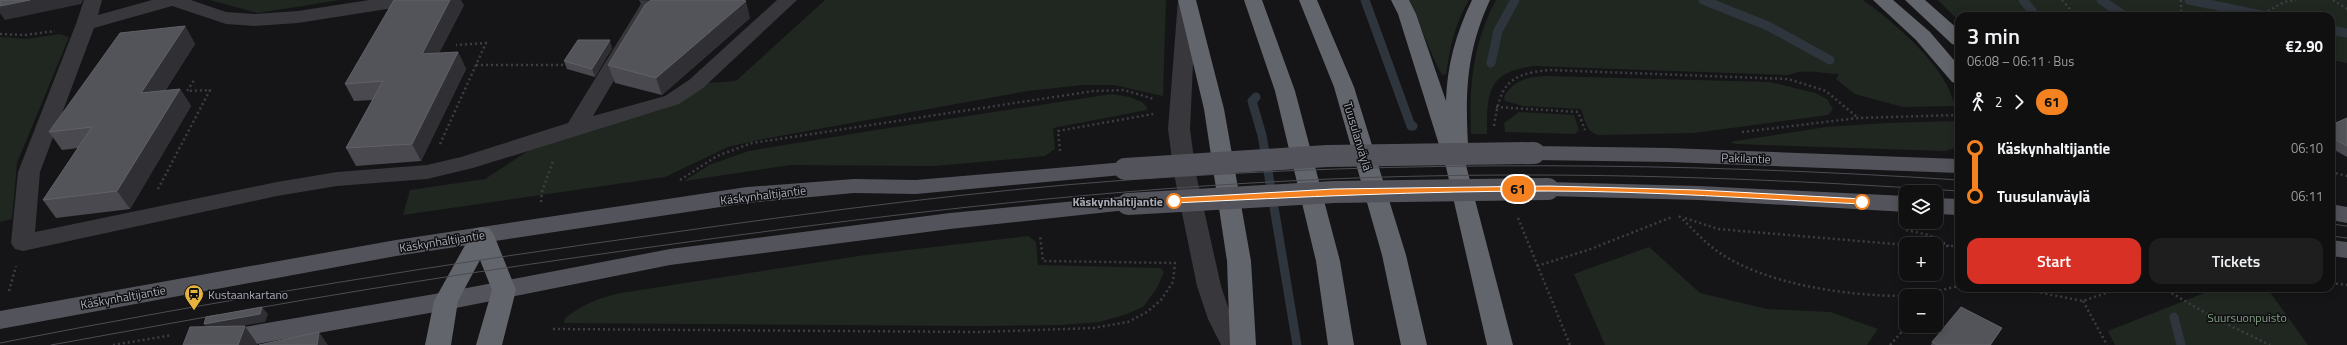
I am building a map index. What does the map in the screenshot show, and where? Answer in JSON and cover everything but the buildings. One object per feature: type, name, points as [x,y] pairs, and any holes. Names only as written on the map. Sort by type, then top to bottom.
[{"type":"highway","points":[[1187,0],[1214,109],[1238,253],[1243,345]]},
{"type":"highway","points":[[1253,0],[1286,91],[1328,261],[1341,345]]},
{"type":"highway","name":"Tuusulanväylä","points":[[1308,0],[1344,87],[1394,255],[1414,345]]},
{"type":"highway","points":[[1400,0],[1407,14],[1457,167],[1500,345]]},
{"type":"highway","points":[[1457,167],[1455,83],[1462,45],[1472,18],[1481,0]]},
{"type":"highway","points":[[1882,0],[1923,36],[1955,73]]},
{"type":"highway","points":[[1914,0],[1955,36]]},
{"type":"highway","points":[[482,235],[504,290],[489,345]]},
{"type":"highway","points":[[438,345],[446,301],[482,235]]},
{"type":"main road","name":"Pakilantie","points":[[1534,153],[1669,155],[1955,166]]},
{"type":"main road","name":"Käskynhaltijantie","points":[[0,320],[396,248],[762,194],[854,186],[916,187],[1125,168],[1327,156],[1534,153]]},
{"type":"main road","points":[[198,345],[446,301],[670,257],[792,240],[1128,204],[1334,192],[1548,189],[1699,193],[1899,204]]},
{"type":"main road","points":[[1943,206],[1955,207]]},
{"type":"main road","points":[[2335,213],[2347,215]]},
{"type":"main road","points":[[2335,248],[2347,250]]},
{"type":"lane","points":[[92,0],[86,24],[29,172],[23,243],[277,189],[337,179],[427,172],[465,163],[571,129],[672,100],[696,84],[788,0]]},
{"type":"lane","points":[[86,24],[173,0],[233,19],[285,19],[366,5],[406,0]]},
{"type":"lane","points":[[571,129],[652,1],[648,0]]},
{"type":"lane","points":[[1187,0],[1179,129],[1185,174],[1209,286],[1220,319],[1234,345]]},
{"type":"lane","points":[[1490,304],[1512,345]]},
{"type":"path","points":[[2062,0],[2072,12]]},
{"type":"path","points":[[2181,0],[2181,12]]},
{"type":"path","points":[[2267,12],[2284,2],[2296,0]]},
{"type":"path","points":[[2333,0],[2347,9]]},
{"type":"path","points":[[0,34],[25,35],[86,24]]},
{"type":"path","points":[[427,172],[486,43],[456,46]]},
{"type":"path","points":[[476,64],[566,65]]},
{"type":"path","points":[[143,218],[210,90],[188,91],[195,79]]},
{"type":"path","points":[[677,182],[701,164],[717,156],[752,143],[1094,91],[1129,90],[1157,100]]},
{"type":"path","points":[[1496,107],[1578,112],[1585,130]]},
{"type":"path","points":[[1060,147],[1058,130],[1155,114]]},
{"type":"path","points":[[1739,133],[1858,118],[1955,115]]},
{"type":"path","points":[[541,203],[542,192],[571,129]]},
{"type":"path","points":[[2335,173],[2347,176]]},
{"type":"path","points":[[1677,215],[1717,251],[1741,266],[1772,279],[1888,296],[1899,296]]},
{"type":"path","points":[[1537,266],[1588,250],[1677,215],[1718,229],[1899,244]]},
{"type":"path","points":[[1904,229],[1926,232],[1940,239],[1949,246]]},
{"type":"path","points":[[553,329],[979,332],[1093,328],[1128,322],[1147,312],[1161,300],[1173,282],[1175,263],[1043,261],[1041,240]]},
{"type":"path","points":[[1943,246],[1955,246]]},
{"type":"path","points":[[2335,284],[2347,285]]},
{"type":"path","points":[[1943,290],[1955,287]]},
{"type":"path","points":[[2033,292],[2059,298],[2083,301],[2108,292]]},
{"type":"path","points":[[2171,292],[2214,318],[2270,345]]},
{"type":"path","points":[[2083,301],[2107,345]]},
{"type":"path","points":[[1890,345],[1901,333]]},
{"type":"green space","points":[[210,0],[340,0],[258,13]]},
{"type":"green space","points":[[825,0],[1166,0],[1163,96],[1114,85],[1083,85],[1027,91],[763,139],[728,147],[665,177],[403,215],[410,190],[485,179],[540,143],[660,110],[691,95],[707,83],[736,81]]},
{"type":"green space","points":[[1409,0],[1469,0],[1460,17],[1454,36],[1446,74],[1442,75],[1437,66]]},
{"type":"green space","points":[[1496,0],[1863,0],[1890,21],[1931,61],[1950,91],[1955,106],[1903,107],[1855,94],[1836,79],[1839,74],[1801,72],[1789,75],[1534,66],[1518,69],[1507,73],[1498,79],[1489,96],[1487,134],[1471,134],[1472,82],[1477,48],[1488,16]]},
{"type":"green space","points":[[1938,0],[2347,0],[2347,63],[2335,61],[2335,12],[1955,12],[1955,17]]},
{"type":"green space","points":[[60,34],[69,37],[17,163],[12,219],[0,222],[0,37],[26,39]]},
{"type":"green space","points":[[1545,76],[1770,82],[1815,93],[1827,99],[1833,109],[1828,115],[1694,133],[1598,135],[1588,128],[1581,109],[1523,106],[1505,101],[1504,97],[1508,91],[1517,83],[1532,77]]},
{"type":"green space","points":[[1112,94],[1129,97],[1142,102],[1147,107],[1147,110],[1053,128],[1055,149],[1045,156],[935,166],[791,165],[684,181],[709,165],[749,151]]},
{"type":"green space","points":[[1519,112],[1574,115],[1579,130],[1575,134],[1505,132],[1504,123]]},
{"type":"green space","points":[[1955,121],[1955,148],[1945,151],[1736,144],[1730,142],[1826,127],[1887,123]]},
{"type":"green space","points":[[1028,236],[1036,242],[1038,265],[1161,268],[1164,272],[1157,288],[1143,307],[1124,315],[1099,322],[1062,325],[982,326],[564,323],[565,318],[585,305],[598,299],[621,293],[865,255]]},
{"type":"green space","points":[[1649,247],[1700,293],[1767,309],[1830,312],[1878,329],[1867,345],[1605,345],[1574,274]]},
{"type":"green space","name":"Suursuonpuisto","points":[[2207,292],[2270,292],[2308,345],[2115,345],[2108,331]]},
{"type":"waterway","points":[[1365,0],[1411,126],[1413,126]]},
{"type":"waterway","points":[[1491,63],[1498,31],[1515,0]]},
{"type":"waterway","points":[[1703,0],[1768,26],[1830,60]]},
{"type":"waterway","points":[[2023,0],[2033,12]]},
{"type":"waterway","points":[[2101,0],[2119,12]]},
{"type":"waterway","points":[[2189,0],[2247,12]]},
{"type":"waterway","points":[[2335,31],[2347,33]]},
{"type":"waterway","points":[[1256,97],[1252,101],[1262,135],[1297,345]]},
{"type":"waterway","points":[[2174,317],[2181,345]]},
{"type":"tram line","points":[[0,343],[168,311],[506,256],[844,209],[1014,190],[1127,180],[1335,169],[1439,166],[1647,167],[1855,174],[1955,180]]},
{"type":"tram line","points":[[252,309],[362,290],[584,256],[774,230],[1012,202],[1171,188],[1409,176],[1566,175],[1645,176],[1802,182],[1955,191]]},
{"type":"tram line","points":[[2335,224],[2347,226]]},
{"type":"tram line","points":[[2335,236],[2347,238]]},
{"type":"tram line","points":[[51,345],[217,315]]},
{"type":"bus line","name":"61","points":[[1174,201],[1230,196],[1334,192],[1582,189],[1699,193],[1862,202]]},
{"type":"place","name":"Käskynhaltijantie","points":[[1174,201]]},
{"type":"place","name":"Kustaankartano","points":[[194,311]]}]
